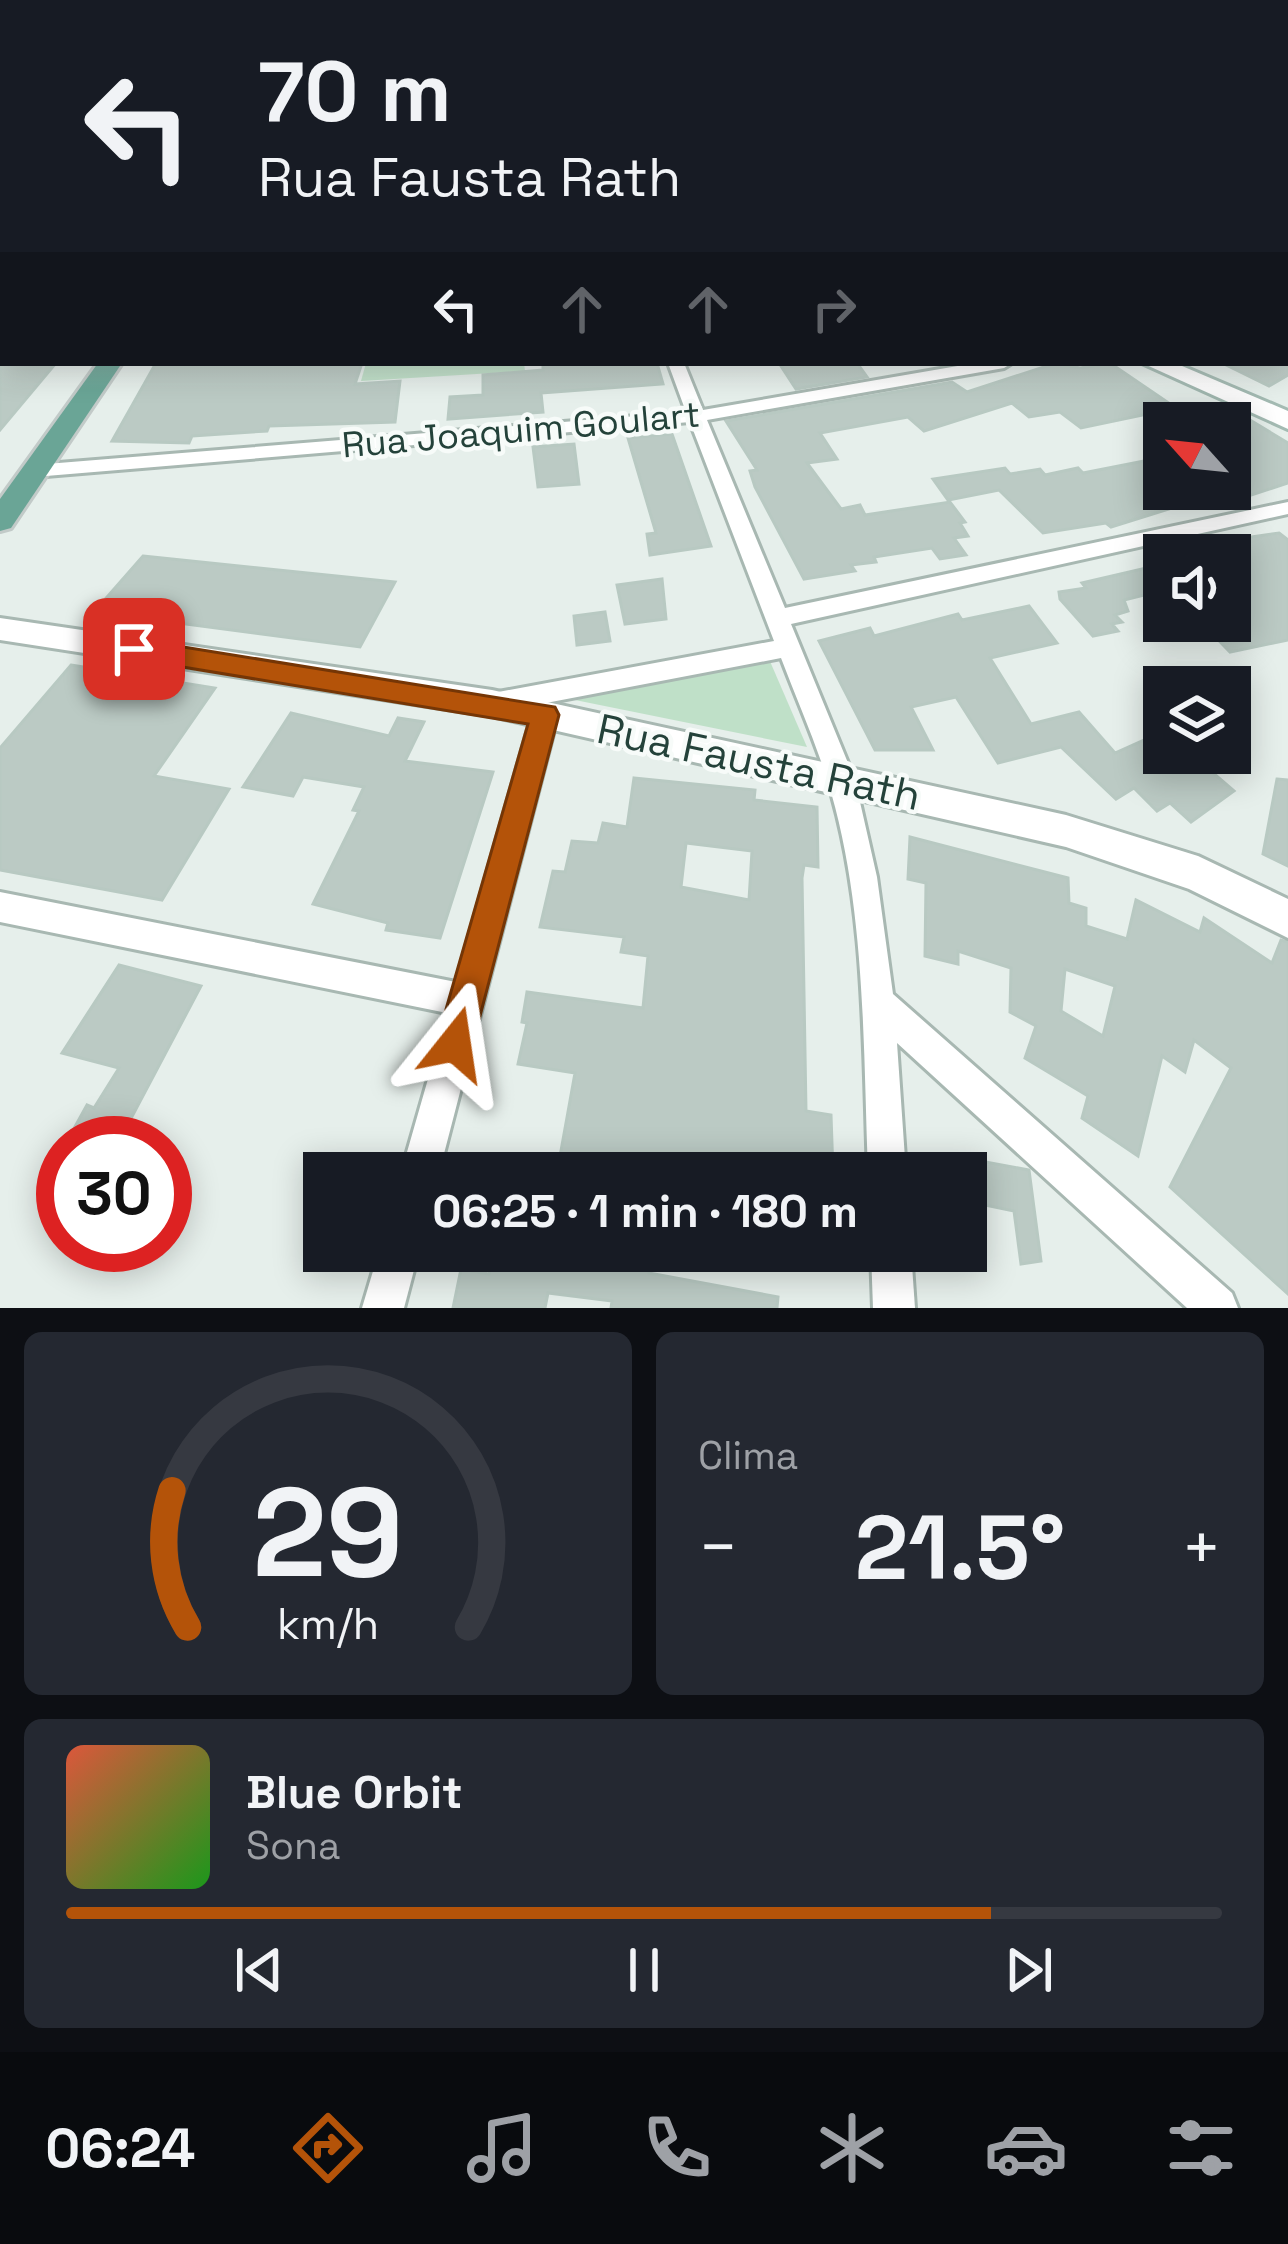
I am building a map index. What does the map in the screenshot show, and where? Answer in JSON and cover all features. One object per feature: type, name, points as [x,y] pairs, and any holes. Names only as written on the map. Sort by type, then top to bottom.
[{"type":"main road","points":[[0,479],[83,366]]},
{"type":"main road","points":[[0,521],[108,366]]},
{"type":"main road","points":[[1161,366],[1288,421]]},
{"type":"main road","points":[[1186,366],[1288,409]]},
{"type":"street","points":[[677,366],[841,781],[866,891],[886,1152]]},
{"type":"street","name":"Rua Joaquim Goulart","points":[[34,471],[697,416],[987,366]]},
{"type":"street","points":[[775,619],[1288,508]]},
{"type":"street","name":"Rua Fausta Rath","points":[[0,628],[492,703],[841,781],[1131,849],[1198,874],[1288,920]]},
{"type":"street","points":[[492,703],[786,648]]},
{"type":"street","points":[[426,1152],[545,715]]},
{"type":"street","points":[[0,907],[467,1001]]},
{"type":"street","points":[[878,1002],[1217,1308]]},
{"type":"street","points":[[383,1308],[393,1272]]},
{"type":"street","points":[[892,1272],[894,1308]]},
{"type":"green space","points":[[365,366],[524,366],[525,371],[361,381]]},
{"type":"green space","points":[[769,659],[807,747],[575,700]]},
{"type":"building","points":[[0,366],[53,366],[0,430]]},
{"type":"building","points":[[154,366],[361,366],[355,384],[400,381],[395,422],[269,426],[267,431],[192,436],[189,443],[112,441]]},
{"type":"building","points":[[543,366],[658,366],[663,384],[541,393],[543,412],[448,419],[450,397],[483,395],[483,375],[543,370]]},
{"type":"building","points":[[781,366],[859,366],[867,377],[796,389]]},
{"type":"building","points":[[1047,366],[1114,366],[1167,402],[1143,402],[1143,415],[1081,428],[1060,412],[1029,417],[1012,403],[924,431],[908,417],[820,433],[837,459],[807,463],[841,509],[860,505],[865,515],[950,502],[965,522],[960,523],[968,536],[954,538],[966,555],[940,559],[932,548],[874,557],[876,562],[851,565],[855,571],[804,579],[755,487],[750,471],[757,470],[726,421],[952,382],[967,392]]},
{"type":"building","points":[[1228,366],[1288,366],[1288,375],[1269,386]]},
{"type":"building","points":[[1251,421],[1288,443],[1288,483],[1251,495]]},
{"type":"building","points":[[672,434],[711,546],[650,555],[647,534],[656,533],[628,438]]},
{"type":"building","points":[[574,444],[579,484],[538,487],[533,447]]},
{"type":"building","points":[[1143,461],[1143,510],[1166,510],[1111,527],[1106,523],[1043,533],[999,490],[948,500],[933,479],[1005,468],[1010,474],[1040,469],[1045,475],[1078,468],[1083,473]]},
{"type":"building","points":[[1279,533],[1288,540],[1288,640],[1230,652],[1220,642],[1251,642],[1251,537]]},
{"type":"building","points":[[143,556],[395,582],[360,647],[94,612]]},
{"type":"building","points":[[1143,569],[1143,595],[1124,600],[1128,611],[1115,615],[1122,622],[1112,624],[1118,631],[1093,636],[1060,599],[1059,592],[1086,588],[1082,583]]},
{"type":"building","points":[[662,579],[666,619],[625,624],[617,585]]},
{"type":"building","points":[[1029,606],[1057,643],[990,658],[1031,724],[1079,712],[1115,753],[1143,740],[1143,774],[1214,774],[1234,791],[1191,822],[1170,803],[1157,811],[1134,788],[1116,799],[1061,747],[998,763],[956,697],[911,707],[933,750],[875,750],[819,641],[870,628],[874,636],[958,614],[962,620]]},
{"type":"building","points":[[605,612],[610,641],[577,645],[574,616]]},
{"type":"building","points":[[71,665],[215,688],[154,776],[229,789],[162,900],[0,870],[0,748]]},
{"type":"building","points":[[291,713],[389,736],[398,718],[424,722],[405,761],[493,772],[440,938],[386,930],[388,923],[313,904],[359,811],[353,810],[364,787],[303,777],[293,796],[243,787]]},
{"type":"building","points":[[634,778],[755,790],[754,800],[817,807],[818,867],[804,865],[802,878],[806,1111],[831,1115],[832,1152],[561,1152],[575,1073],[518,1064],[527,1023],[522,1022],[527,992],[643,1008],[648,956],[621,952],[624,937],[540,927],[553,871],[565,872],[572,841],[598,843],[603,823],[627,827]],"holes":[[[686,843],[752,851],[749,900],[681,887]]]},
{"type":"building","points":[[1277,779],[1288,780],[1288,866],[1263,854]]},
{"type":"building","points":[[910,837],[1068,878],[1069,903],[1086,908],[1086,926],[1127,939],[1136,900],[1200,932],[1204,918],[1272,963],[1281,940],[1288,942],[1288,1294],[1170,1187],[1231,1068],[1194,1040],[1185,1072],[1162,1056],[1138,1156],[1082,1118],[1088,1096],[1025,1058],[1036,1026],[1010,1012],[1011,968],[958,951],[958,964],[925,956],[926,883],[908,879]],"holes":[[[1065,969],[1115,986],[1103,1036],[1061,1011]]]},
{"type":"building","points":[[119,965],[201,986],[132,1116],[81,1116],[87,1105],[94,1108],[119,1068],[62,1053]]},
{"type":"building","points":[[987,1162],[1029,1170],[1041,1261],[1021,1264],[1014,1211],[987,1205]]},
{"type":"building","points":[[460,1272],[649,1272],[778,1297],[777,1308],[611,1308],[612,1301],[548,1293],[545,1308],[453,1308]]},
{"type":"route","points":[[134,649],[545,715],[455,1044]]}]
